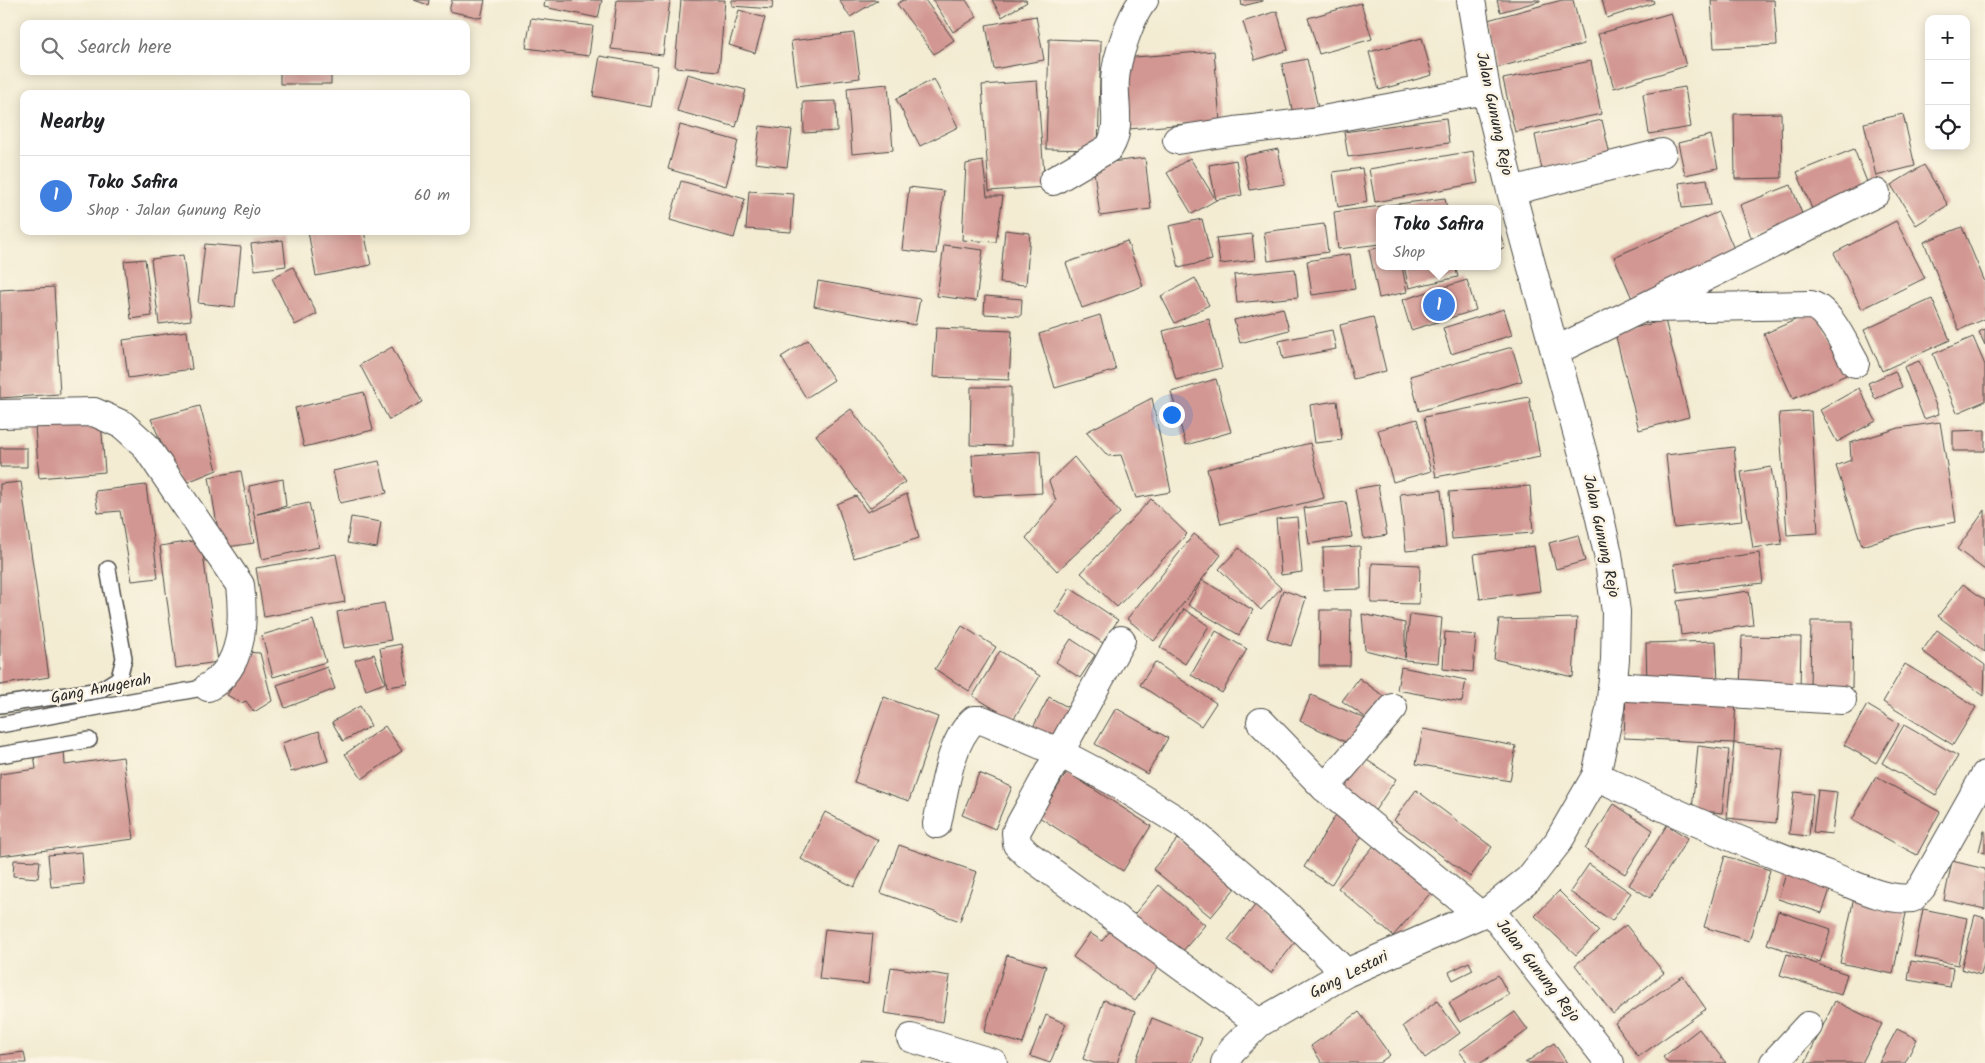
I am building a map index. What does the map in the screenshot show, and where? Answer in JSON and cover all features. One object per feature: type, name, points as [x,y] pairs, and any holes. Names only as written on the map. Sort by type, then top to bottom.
[{"type":"street","points":[[1053,181],[1109,148],[1114,141],[1116,130],[1115,80],[1117,66],[1137,9],[1144,0]]},
{"type":"street","name":"Jalan Gunung Rejo","points":[[1471,0],[1486,90],[1511,191],[1597,505],[1608,554],[1616,612],[1610,709],[1596,776],[1558,842],[1529,879],[1485,912],[1610,1063]]},
{"type":"street","points":[[1177,140],[1312,122],[1486,90]]},
{"type":"street","points":[[1511,191],[1662,153]]},
{"type":"street","points":[[1555,351],[1876,193]]},
{"type":"street","points":[[1641,308],[1817,306],[1830,321],[1855,363]]},
{"type":"street","points":[[0,414],[94,412],[123,426],[146,445],[240,585],[243,613],[239,640],[230,668],[219,680],[208,686]]},
{"type":"street","points":[[1121,640],[1058,752],[1016,832],[1017,844],[1027,854],[1259,1024]]},
{"type":"street","points":[[1612,686],[1842,700]]},
{"type":"street","points":[[1325,788],[1393,708]]},
{"type":"street","points":[[937,824],[951,760],[968,725],[974,720],[982,720],[1058,752],[1115,782],[1183,824],[1278,906],[1346,973]]},
{"type":"street","points":[[1261,722],[1325,788],[1485,912]]},
{"type":"street","points":[[1596,776],[1676,814],[1781,858],[1883,895],[1901,899],[1912,898],[1922,887],[1985,775]]},
{"type":"street","name":"Gang Lestari","points":[[1225,1063],[1232,1050],[1259,1024],[1346,973],[1485,912]]},
{"type":"street","points":[[1774,1063],[1808,1026]]},
{"type":"street","points":[[910,1038],[993,1063]]},
{"type":"lane","points":[[0,705],[100,690],[119,678],[124,658],[108,569]]},
{"type":"lane","name":"Gang Anugerah","points":[[0,725],[208,686]]},
{"type":"lane","points":[[0,755],[89,740]]},
{"type":"building","points":[[414,0],[429,0],[428,5]]},
{"type":"building","points":[[452,0],[485,0],[481,18],[449,11]]},
{"type":"building","points":[[545,0],[602,0],[598,18],[544,7]]},
{"type":"building","points":[[617,0],[670,0],[663,55],[611,49]]},
{"type":"building","points":[[681,0],[725,0],[719,71],[675,67]]},
{"type":"building","points":[[732,0],[773,0],[772,9],[732,6]]},
{"type":"building","points":[[839,0],[878,0],[850,17]]},
{"type":"building","points":[[903,0],[925,0],[954,40],[934,54],[897,4]]},
{"type":"building","points":[[933,0],[966,0],[977,17],[953,32]]},
{"type":"building","points":[[992,0],[1026,0],[1027,2],[1002,17]]},
{"type":"building","points":[[1241,0],[1263,0],[1263,1],[1242,6]]},
{"type":"building","points":[[1497,0],[1540,0],[1540,1],[1500,12]]},
{"type":"building","points":[[1562,0],[1573,0],[1584,44],[1496,68],[1484,21]]},
{"type":"building","points":[[1602,0],[1653,0],[1654,3],[1607,18]]},
{"type":"building","points":[[1711,0],[1774,0],[1777,45],[1714,48]]},
{"type":"building","points":[[1361,3],[1372,39],[1319,54],[1308,18]]},
{"type":"building","points":[[739,10],[765,18],[755,53],[729,45]]},
{"type":"building","points":[[1277,11],[1288,50],[1255,60],[1243,22]]},
{"type":"building","points":[[1671,13],[1686,66],[1614,88],[1598,34]]},
{"type":"building","points":[[1036,16],[1044,60],[994,69],[986,25]]},
{"type":"building","points":[[531,18],[593,26],[589,56],[526,48]]},
{"type":"building","points":[[854,33],[860,78],[797,86],[791,41]]},
{"type":"building","points":[[1422,38],[1432,75],[1379,90],[1369,52]]},
{"type":"building","points":[[1049,39],[1101,41],[1098,150],[1046,149]]},
{"type":"building","points":[[1214,51],[1220,121],[1129,129],[1122,58]]},
{"type":"building","points":[[600,56],[658,66],[651,107],[593,96]]},
{"type":"building","points":[[1307,59],[1319,112],[1294,118],[1282,64]]},
{"type":"building","points":[[1591,61],[1601,114],[1515,132],[1503,79]]},
{"type":"building","points":[[687,74],[746,90],[736,127],[677,111]]},
{"type":"building","points":[[280,75],[331,75],[331,84],[280,84]]},
{"type":"building","points":[[934,79],[958,127],[920,146],[896,99]]},
{"type":"building","points":[[1037,81],[1045,187],[989,191],[982,85]]},
{"type":"building","points":[[888,84],[893,150],[852,154],[847,88]]},
{"type":"building","points":[[1685,87],[1691,127],[1649,134],[1643,94]]},
{"type":"building","points":[[836,101],[837,131],[804,133],[803,102]]},
{"type":"building","points":[[1781,113],[1782,178],[1735,179],[1734,114]]},
{"type":"building","points":[[1903,114],[1915,166],[1876,176],[1864,123]]},
{"type":"building","points":[[1446,118],[1449,143],[1348,157],[1344,132]]},
{"type":"building","points":[[1602,120],[1610,155],[1542,170],[1535,135]]},
{"type":"building","points":[[680,125],[738,141],[726,186],[668,169]]},
{"type":"building","points":[[760,126],[792,130],[787,167],[755,163]]},
{"type":"building","points":[[1711,135],[1718,168],[1685,175],[1678,143]]},
{"type":"building","points":[[1278,149],[1285,184],[1250,190],[1243,156]]},
{"type":"building","points":[[1854,149],[1869,187],[1812,209],[1797,172]]},
{"type":"building","points":[[1473,151],[1478,183],[1375,202],[1369,169]]},
{"type":"building","points":[[1145,158],[1151,209],[1100,216],[1093,164]]},
{"type":"building","points":[[1190,158],[1216,200],[1192,214],[1167,173]]},
{"type":"building","points":[[1236,160],[1242,195],[1216,200],[1209,165]]},
{"type":"building","points":[[983,161],[987,196],[1003,196],[996,242],[962,240],[966,164]]},
{"type":"building","points":[[1924,165],[1948,205],[1916,225],[1891,185]]},
{"type":"building","points":[[1362,168],[1367,202],[1338,207],[1333,172]]},
{"type":"building","points":[[1707,179],[1711,205],[1682,208],[1679,183]]},
{"type":"building","points":[[681,181],[745,199],[734,238],[670,220]]},
{"type":"building","points":[[1791,185],[1804,219],[1752,240],[1740,205]]},
{"type":"building","points":[[909,187],[944,191],[936,254],[902,250]]},
{"type":"building","points":[[749,191],[794,194],[791,232],[746,229]]},
{"type":"building","points":[[1445,198],[1446,205],[1390,205]]},
{"type":"building","points":[[1376,207],[1376,244],[1338,249],[1334,212]]},
{"type":"building","points":[[1718,212],[1738,258],[1634,303],[1614,257]]},
{"type":"building","points":[[1202,219],[1212,260],[1179,268],[1169,226]]},
{"type":"building","points":[[1896,221],[1925,278],[1862,309],[1834,253]]},
{"type":"building","points":[[1324,224],[1328,252],[1268,261],[1264,232]]},
{"type":"building","points":[[1962,227],[1985,282],[1985,319],[1959,330],[1924,242]]},
{"type":"building","points":[[1005,230],[1030,233],[1026,285],[1000,283]]},
{"type":"building","points":[[1252,234],[1255,260],[1220,264],[1216,238]]},
{"type":"building","points":[[309,235],[365,235],[371,265],[316,276]]},
{"type":"building","points":[[1501,237],[1505,247],[1501,249]]},
{"type":"building","points":[[283,240],[286,266],[255,270],[251,244]]},
{"type":"building","points":[[1127,241],[1143,286],[1082,308],[1066,263]]},
{"type":"building","points":[[205,244],[241,247],[235,307],[198,303]]},
{"type":"building","points":[[944,245],[983,250],[976,301],[937,296]]},
{"type":"building","points":[[1376,248],[1376,270],[1403,270],[1407,292],[1379,298],[1369,250]]},
{"type":"building","points":[[1350,254],[1355,289],[1312,295],[1307,261]]},
{"type":"building","points":[[183,255],[191,320],[159,324],[151,259]]},
{"type":"building","points":[[145,259],[152,316],[131,319],[124,261]]},
{"type":"building","points":[[293,267],[317,314],[295,325],[272,278]]},
{"type":"building","points":[[1295,269],[1298,297],[1237,303],[1234,275]]},
{"type":"building","points":[[1405,270],[1456,270],[1458,277],[1409,288]]},
{"type":"building","points":[[1195,278],[1209,305],[1175,323],[1161,296]]},
{"type":"building","points":[[1467,280],[1476,310],[1411,330],[1402,300]]},
{"type":"building","points":[[818,281],[920,299],[915,325],[814,306]]},
{"type":"building","points":[[54,287],[60,394],[0,398],[0,290]]},
{"type":"building","points":[[985,296],[1022,299],[1021,316],[984,314]]},
{"type":"building","points":[[1932,299],[1950,340],[1882,371],[1864,330]]},
{"type":"building","points":[[1283,308],[1289,330],[1240,343],[1234,320]]},
{"type":"building","points":[[1504,309],[1512,335],[1451,354],[1443,328]]},
{"type":"building","points":[[1817,310],[1846,375],[1793,399],[1764,334]]},
{"type":"building","points":[[1100,315],[1116,370],[1055,388],[1039,334]]},
{"type":"building","points":[[1373,317],[1386,371],[1353,379],[1340,325]]},
{"type":"building","points":[[1209,319],[1222,368],[1176,380],[1163,331]]},
{"type":"building","points":[[1665,320],[1689,417],[1639,430],[1615,333]]},
{"type":"building","points":[[936,328],[1012,331],[1009,380],[933,377]]},
{"type":"building","points":[[1985,329],[1985,345],[1979,332]]},
{"type":"building","points":[[1332,330],[1336,349],[1283,359],[1279,341]]},
{"type":"building","points":[[187,331],[192,369],[128,378],[123,340]]},
{"type":"building","points":[[1973,337],[1985,365],[1985,401],[1957,413],[1933,354]]},
{"type":"building","points":[[808,340],[834,380],[806,398],[781,357]]},
{"type":"building","points":[[392,347],[422,402],[389,420],[360,365]]},
{"type":"building","points":[[1512,347],[1522,381],[1419,411],[1410,376]]},
{"type":"building","points":[[1919,361],[1939,414],[1924,419],[1904,367]]},
{"type":"building","points":[[1895,371],[1902,387],[1875,399],[1868,383]]},
{"type":"building","points":[[1216,379],[1231,432],[1186,445],[1171,392]]},
{"type":"building","points":[[971,387],[1011,387],[1011,446],[970,445]]},
{"type":"building","points":[[1859,388],[1876,421],[1837,442],[1820,410]]},
{"type":"building","points":[[364,392],[373,430],[304,447],[295,408]]},
{"type":"building","points":[[1529,397],[1540,457],[1436,477],[1424,417]]},
{"type":"building","points":[[1152,398],[1171,492],[1136,498],[1121,455],[1108,456],[1086,432]]},
{"type":"building","points":[[1337,401],[1342,440],[1315,443],[1310,405]]},
{"type":"building","points":[[200,406],[217,470],[180,485],[151,419]]},
{"type":"building","points":[[851,409],[905,482],[870,508],[816,435]]},
{"type":"building","points":[[1811,411],[1818,533],[1787,535],[1779,413]]},
{"type":"building","points":[[1417,419],[1431,471],[1393,482],[1378,430]]},
{"type":"building","points":[[101,421],[105,472],[39,478],[35,427]]},
{"type":"building","points":[[1940,422],[1956,522],[1915,529],[1862,546],[1836,466],[1851,460],[1850,443],[1899,428]]},
{"type":"building","points":[[1985,430],[1985,451],[1953,451],[1953,431]]},
{"type":"building","points":[[1310,443],[1324,498],[1221,524],[1207,469]]},
{"type":"building","points":[[1734,447],[1742,521],[1674,528],[1666,455]]},
{"type":"building","points":[[0,448],[27,448],[27,467],[0,467]]},
{"type":"building","points":[[1040,451],[1042,493],[974,497],[972,455]]},
{"type":"building","points":[[1074,457],[1120,513],[1057,571],[1026,538],[1056,501],[1049,481]]},
{"type":"building","points":[[379,461],[387,493],[340,503],[333,471]]},
{"type":"building","points":[[1771,467],[1782,544],[1753,548],[1741,472]]},
{"type":"building","points":[[241,471],[254,543],[221,548],[209,477]]},
{"type":"building","points":[[283,479],[286,506],[257,514],[309,503],[319,547],[262,559],[249,486]]},
{"type":"building","points":[[21,482],[49,677],[0,685],[0,484]]},
{"type":"building","points":[[146,485],[158,578],[132,581],[120,511],[98,513],[95,491]]},
{"type":"building","points":[[1378,485],[1387,535],[1364,539],[1355,489]]},
{"type":"building","points":[[1530,486],[1533,533],[1452,539],[1449,492]]},
{"type":"building","points":[[1441,490],[1446,547],[1406,551],[1400,494]]},
{"type":"building","points":[[907,494],[919,538],[854,558],[837,504],[856,496],[867,512]]},
{"type":"building","points":[[1151,499],[1187,534],[1117,607],[1081,573]]},
{"type":"building","points":[[1346,502],[1352,537],[1309,544],[1304,508]]},
{"type":"building","points":[[1985,510],[1985,570],[1957,549]]},
{"type":"building","points":[[351,517],[381,522],[377,548],[347,543]]},
{"type":"building","points":[[1297,517],[1302,572],[1281,575],[1276,519]]},
{"type":"building","points":[[1194,534],[1221,555],[1154,641],[1127,619]]},
{"type":"building","points":[[1578,535],[1585,561],[1556,569],[1549,543]]},
{"type":"building","points":[[201,540],[218,662],[176,668],[160,546]]},
{"type":"building","points":[[1360,546],[1361,589],[1324,590],[1323,548]]},
{"type":"building","points":[[1534,546],[1540,591],[1480,599],[1474,554]]},
{"type":"building","points":[[1239,548],[1281,588],[1261,610],[1219,569]]},
{"type":"building","points":[[1759,553],[1763,583],[1678,593],[1674,564]]},
{"type":"building","points":[[336,554],[345,602],[264,617],[256,568]]},
{"type":"building","points":[[1372,563],[1420,565],[1419,604],[1371,603]]},
{"type":"building","points":[[1202,580],[1253,610],[1239,635],[1188,605]]},
{"type":"building","points":[[1963,584],[1985,600],[1985,652],[1938,616]]},
{"type":"building","points":[[1070,588],[1118,620],[1103,643],[1055,612]]},
{"type":"building","points":[[1283,590],[1306,598],[1291,646],[1267,638]]},
{"type":"building","points":[[1749,591],[1753,625],[1681,635],[1677,601]]},
{"type":"building","points":[[384,603],[391,640],[344,648],[337,612]]},
{"type":"building","points":[[1184,609],[1209,626],[1185,664],[1160,647]]},
{"type":"building","points":[[1320,610],[1351,610],[1350,666],[1319,666]]},
{"type":"building","points":[[1362,614],[1405,623],[1405,658],[1410,614],[1442,618],[1438,663],[1405,660],[1365,650]]},
{"type":"building","points":[[1577,618],[1573,677],[1494,659],[1499,620]]},
{"type":"building","points":[[313,620],[326,662],[273,677],[262,635]]},
{"type":"building","points":[[1811,621],[1853,621],[1852,688],[1810,687]]},
{"type":"building","points":[[962,626],[996,647],[969,691],[935,669]]},
{"type":"building","points":[[1937,630],[1985,665],[1984,696],[1922,651]]},
{"type":"building","points":[[1216,631],[1247,649],[1222,693],[1191,675]]},
{"type":"building","points":[[1445,632],[1476,635],[1473,672],[1443,669]]},
{"type":"building","points":[[1742,636],[1801,637],[1800,691],[1740,690]]},
{"type":"building","points":[[1071,639],[1095,655],[1080,678],[1056,662]]},
{"type":"building","points":[[1716,641],[1718,682],[1647,685],[1646,643]]},
{"type":"building","points":[[401,644],[408,684],[387,687],[380,648]]},
{"type":"building","points":[[1000,651],[1040,676],[1013,720],[973,696]]},
{"type":"building","points":[[244,652],[260,653],[272,701],[254,712],[246,701],[241,703],[227,695],[242,671]]},
{"type":"building","points":[[374,654],[385,683],[366,690],[355,660]]},
{"type":"building","points":[[1155,662],[1216,703],[1201,726],[1140,685]]},
{"type":"building","points":[[1905,664],[1976,707],[1953,745],[1883,702]]},
{"type":"building","points":[[327,667],[335,689],[285,708],[277,685]]},
{"type":"building","points":[[1401,667],[1466,680],[1462,702],[1397,690]]},
{"type":"building","points":[[1359,678],[1389,700],[1372,722],[1342,701]]},
{"type":"building","points":[[1626,691],[1736,696],[1734,743],[1624,738]]},
{"type":"building","points":[[1311,695],[1368,720],[1357,747],[1300,721]]},
{"type":"building","points":[[884,697],[938,717],[909,801],[854,782]]},
{"type":"building","points":[[1049,697],[1075,711],[1056,749],[1029,735]]},
{"type":"building","points":[[1867,705],[1899,724],[1876,763],[1844,745]]},
{"type":"building","points":[[360,706],[371,726],[343,741],[332,722]]},
{"type":"building","points":[[1116,708],[1168,738],[1147,774],[1095,744]]},
{"type":"building","points":[[1904,725],[1958,756],[1936,795],[1882,763]]},
{"type":"building","points":[[385,726],[402,751],[362,779],[345,754]]},
{"type":"building","points":[[1423,729],[1516,746],[1510,781],[1416,764]]},
{"type":"building","points":[[319,731],[328,761],[291,772],[282,743]]},
{"type":"building","points":[[1734,743],[1783,748],[1776,823],[1727,818]]},
{"type":"building","points":[[1698,746],[1729,750],[1722,813],[1692,810]]},
{"type":"building","points":[[64,750],[65,765],[123,757],[134,839],[0,856],[0,774],[36,769],[34,754]]},
{"type":"building","points":[[1359,755],[1396,779],[1370,818],[1333,793]]},
{"type":"building","points":[[1067,772],[1151,826],[1123,871],[1039,817]]},
{"type":"building","points":[[979,773],[1012,787],[995,829],[962,815]]},
{"type":"building","points":[[1876,777],[1940,812],[1917,855],[1852,820]]},
{"type":"building","points":[[1416,790],[1492,847],[1470,877],[1394,820]]},
{"type":"building","points":[[1818,790],[1837,792],[1832,834],[1813,832]]},
{"type":"building","points":[[1794,792],[1813,794],[1809,836],[1789,834]]},
{"type":"building","points":[[1614,804],[1653,830],[1625,874],[1585,849]]},
{"type":"building","points":[[1340,808],[1368,826],[1331,885],[1304,867]]},
{"type":"building","points":[[825,812],[878,840],[854,887],[801,859]]},
{"type":"building","points":[[1667,825],[1688,838],[1650,898],[1629,885]]},
{"type":"building","points":[[1985,831],[1985,853],[1979,851]]},
{"type":"building","points":[[1178,839],[1236,887],[1211,917],[1153,869]]},
{"type":"building","points":[[1378,841],[1434,889],[1393,936],[1338,888]]},
{"type":"building","points":[[899,845],[977,872],[960,921],[881,893]]},
{"type":"building","points":[[82,852],[84,884],[51,887],[48,855]]},
{"type":"building","points":[[1725,856],[1770,870],[1749,941],[1704,927]]},
{"type":"building","points":[[14,860],[40,861],[38,878],[13,876]]},
{"type":"building","points":[[1952,861],[1985,869],[1985,909],[1944,900]]},
{"type":"building","points":[[1589,864],[1631,893],[1612,921],[1570,892]]},
{"type":"building","points":[[1788,868],[1833,881],[1822,913],[1778,899]]},
{"type":"building","points":[[1159,885],[1205,925],[1176,959],[1130,919]]},
{"type":"building","points":[[1559,891],[1599,931],[1576,955],[1535,916]]},
{"type":"building","points":[[1855,893],[1908,904],[1893,974],[1840,963]]},
{"type":"building","points":[[1256,904],[1299,937],[1271,973],[1228,940]]},
{"type":"building","points":[[1923,909],[1967,918],[1958,965],[1914,956]]},
{"type":"building","points":[[1778,911],[1831,929],[1820,962],[1767,944]]},
{"type":"building","points":[[1975,915],[1985,918],[1985,959],[1981,975],[1961,969]]},
{"type":"building","points":[[1626,925],[1664,973],[1613,1014],[1575,965]]},
{"type":"building","points":[[1113,927],[1162,962],[1135,1001],[1073,957],[1090,933],[1102,941]]},
{"type":"building","points":[[825,929],[873,934],[868,984],[819,979]]},
{"type":"building","points":[[1787,954],[1847,974],[1841,995],[1780,975]]},
{"type":"building","points":[[1007,955],[1046,966],[1023,1044],[984,1032]]},
{"type":"building","points":[[1911,961],[1953,968],[1950,987],[1908,980]]},
{"type":"building","points":[[1469,962],[1473,970],[1453,980],[1449,972]]},
{"type":"building","points":[[891,967],[950,976],[943,1022],[884,1013]]},
{"type":"building","points":[[1498,975],[1509,995],[1460,1022],[1449,1003]]},
{"type":"building","points":[[1683,976],[1706,1009],[1638,1057],[1615,1023]]},
{"type":"building","points":[[1104,1000],[1135,1012],[1117,1063],[1094,1063],[1083,1059]]},
{"type":"building","points":[[1437,1001],[1460,1033],[1425,1058],[1403,1026]]},
{"type":"building","points":[[1835,1001],[1882,1024],[1862,1063],[1805,1063]]},
{"type":"building","points":[[1359,1012],[1390,1055],[1379,1063],[1322,1063],[1311,1046]]},
{"type":"building","points":[[1515,1012],[1528,1030],[1481,1063],[1468,1063],[1459,1051]]},
{"type":"building","points":[[1046,1015],[1066,1024],[1050,1063],[1030,1056]]},
{"type":"building","points":[[1152,1018],[1202,1038],[1192,1063],[1135,1063]]},
{"type":"building","points":[[1699,1029],[1726,1063],[1668,1063],[1663,1057]]},
{"type":"building","points":[[1897,1029],[1917,1039],[1905,1063],[1879,1063]]},
{"type":"building","points":[[1554,1043],[1567,1063],[1525,1063]]},
{"type":"building","points":[[24,1052],[26,1063],[0,1063],[0,1055]]},
{"type":"building","points":[[860,1060],[887,1062],[887,1063],[860,1063]]},
{"type":"place","name":"Toko Safira","points":[[1439,305]]}]
